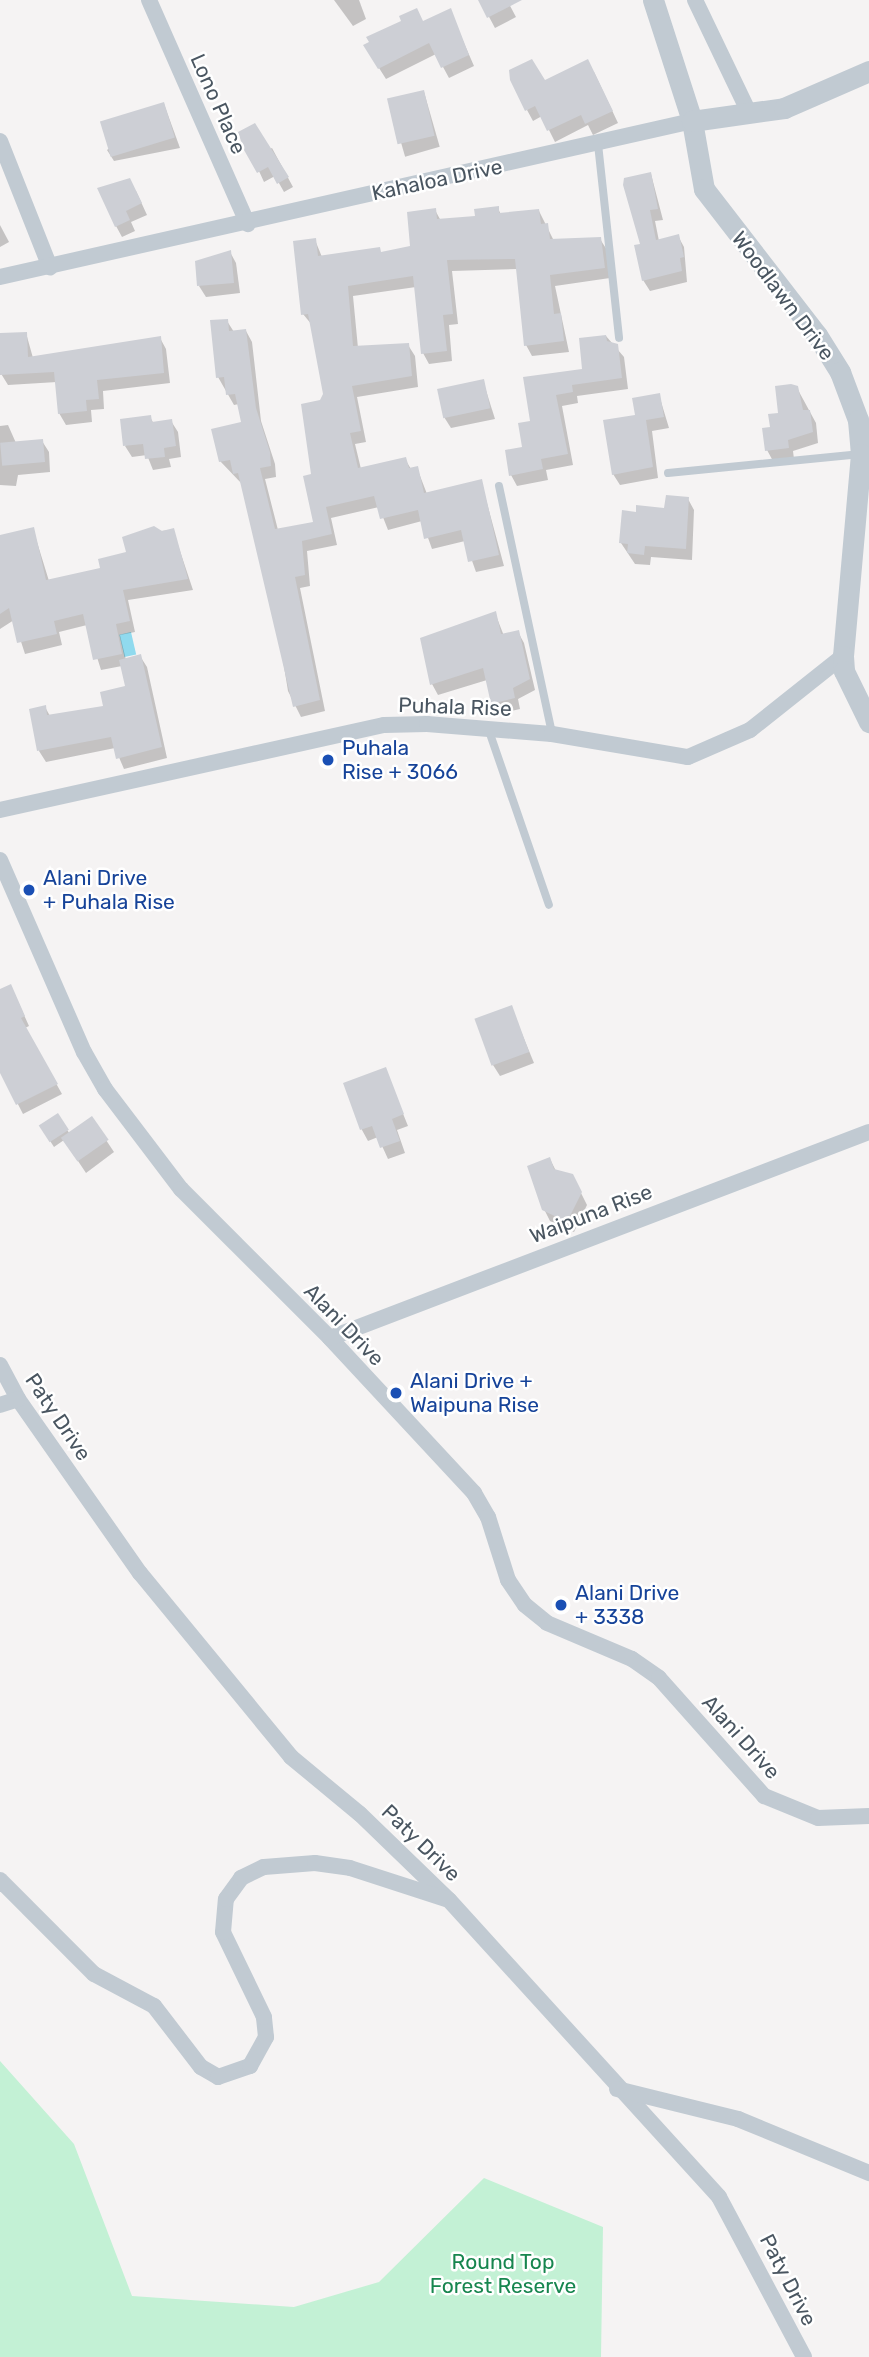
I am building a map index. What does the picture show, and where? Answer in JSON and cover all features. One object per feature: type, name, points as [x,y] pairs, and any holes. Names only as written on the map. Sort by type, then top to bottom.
[{"type":"street","name":"Lono Place","points":[[149,0],[248,224]]},
{"type":"street","name":"Woodlawn Drive","points":[[653,0],[692,121],[704,189],[732,231],[817,335],[865,421],[843,656],[844,671],[869,722]]},
{"type":"street","points":[[695,0],[750,116]]},
{"type":"street","name":"Kahaloa Drive","points":[[0,277],[248,224],[399,186],[692,121],[750,116],[784,108],[869,71]]},
{"type":"street","points":[[0,141],[50,267]]},
{"type":"street","name":"Puhala Rise","points":[[0,810],[384,725],[488,728],[552,734],[688,757],[750,730],[843,656]]},
{"type":"street","name":"Alani Drive","points":[[0,860],[84,1052],[106,1089],[181,1189],[330,1338],[474,1493],[488,1517],[508,1580],[536,1615],[646,1668],[749,1783],[781,1806],[818,1818],[869,1816]]},
{"type":"street","name":"Waipuna Rise","points":[[330,1338],[869,1132]]},
{"type":"street","name":"Paty Drive","points":[[0,1365],[18,1399],[140,1573],[291,1757],[360,1814],[449,1899],[617,2089],[719,2197],[804,2357]]},
{"type":"street","points":[[0,1405],[18,1399]]},
{"type":"street","points":[[0,1880],[93,1974],[154,2006],[201,2067],[218,2077],[250,2066],[266,2037],[264,2017],[223,1932],[226,1899],[241,1878],[264,1867],[315,1863],[350,1868],[449,1899]]},
{"type":"street","points":[[617,2089],[738,2119],[869,2173]]},
{"type":"lane","points":[[598,144],[620,338]]},
{"type":"lane","points":[[668,473],[861,454]]},
{"type":"lane","points":[[499,486],[552,734]]},
{"type":"lane","points":[[488,728],[549,905]]},
{"type":"green space","name":"Round Top Forest Reserve","points":[[0,2061],[74,2144],[132,2296],[294,2307],[379,2282],[484,2178],[603,2227],[601,2357],[0,2357]]},
{"type":"water","points":[[131,632],[136,654],[124,657],[119,635]]},
{"type":"building","points":[[478,0],[522,0],[487,18]]},
{"type":"building","points":[[417,8],[423,21],[451,8],[469,55],[441,68],[429,43],[378,69],[363,45],[369,42],[366,37],[401,21],[399,16]]},
{"type":"building","points":[[532,59],[545,80],[588,59],[613,111],[585,124],[581,115],[547,131],[535,106],[525,111],[510,80],[509,70]]},
{"type":"building","points":[[424,90],[435,136],[398,144],[387,99]]},
{"type":"building","points":[[164,102],[175,137],[111,157],[100,122]]},
{"type":"building","points":[[255,123],[289,177],[277,184],[268,167],[257,173],[244,150],[238,132]]},
{"type":"building","points":[[651,172],[658,209],[650,210],[656,240],[679,234],[684,257],[680,258],[682,271],[642,281],[634,245],[640,244],[623,185],[624,178]]},
{"type":"building","points":[[130,178],[142,203],[126,211],[130,220],[115,227],[97,188]]},
{"type":"building","points":[[499,206],[499,213],[539,209],[541,224],[548,223],[550,239],[601,237],[605,268],[550,275],[554,314],[561,313],[564,341],[524,346],[515,259],[447,260],[453,314],[443,315],[447,351],[421,354],[413,276],[348,286],[353,346],[409,343],[412,376],[352,386],[361,431],[350,433],[358,468],[406,457],[409,468],[418,466],[424,493],[482,479],[499,555],[468,562],[461,530],[424,539],[418,510],[380,519],[374,496],[326,507],[332,534],[302,541],[305,575],[295,577],[320,700],[293,707],[238,473],[233,474],[230,460],[219,462],[211,429],[241,422],[235,394],[226,395],[224,377],[216,378],[210,320],[228,319],[229,331],[246,329],[256,408],[270,452],[271,466],[260,468],[275,529],[313,522],[303,476],[311,474],[301,404],[320,400],[323,394],[308,314],[301,315],[293,241],[316,238],[318,256],[380,247],[381,252],[410,246],[407,212],[436,208],[437,219],[475,216],[474,209]]},
{"type":"building","points":[[231,250],[234,283],[197,286],[195,261]]},
{"type":"building","points":[[27,332],[28,357],[161,336],[164,373],[97,380],[99,399],[86,400],[87,411],[58,414],[54,372],[0,375],[0,333]]},
{"type":"building","points":[[606,335],[607,341],[618,344],[622,378],[572,385],[573,392],[556,395],[568,454],[541,459],[543,469],[509,476],[505,450],[522,447],[518,423],[530,421],[523,377],[582,369],[579,338]]},
{"type":"building","points":[[484,379],[490,408],[443,418],[437,389]]},
{"type":"building","points":[[775,386],[798,386],[803,410],[810,410],[813,432],[788,440],[789,448],[765,451],[762,428],[770,427],[768,414],[778,413]]},
{"type":"building","points":[[660,393],[664,417],[646,420],[653,467],[612,475],[603,420],[635,415],[632,398]]},
{"type":"building","points":[[151,415],[152,422],[172,419],[176,446],[164,448],[165,457],[145,459],[143,444],[123,446],[120,419]]},
{"type":"building","points":[[43,439],[45,462],[2,466],[0,443]]},
{"type":"building","points":[[666,495],[689,497],[686,549],[645,546],[644,555],[627,553],[628,544],[619,543],[622,510],[636,512],[636,505],[664,508]]},
{"type":"building","points":[[154,526],[162,531],[174,528],[188,579],[123,590],[130,621],[116,624],[122,654],[93,660],[83,614],[54,621],[57,634],[17,643],[9,608],[0,614],[0,535],[34,527],[46,580],[100,568],[98,559],[126,552],[122,537]]},
{"type":"building","points":[[496,611],[501,634],[519,630],[530,679],[513,688],[515,698],[491,704],[483,668],[430,685],[420,638]]},
{"type":"building","points":[[141,654],[162,747],[116,759],[111,737],[37,751],[29,709],[46,705],[47,715],[103,706],[100,692],[125,686],[119,660]]},
{"type":"building","points":[[11,984],[25,1016],[21,1018],[58,1084],[16,1105],[0,1073],[0,989]]},
{"type":"building","points":[[512,1005],[529,1052],[492,1066],[474,1019]]},
{"type":"building","points":[[386,1067],[404,1114],[392,1119],[400,1141],[380,1148],[372,1126],[360,1130],[343,1083]]},
{"type":"building","points":[[58,1113],[69,1130],[50,1142],[39,1126]]},
{"type":"building","points":[[92,1116],[109,1140],[78,1162],[61,1138]]},
{"type":"building","points":[[550,1157],[554,1169],[573,1174],[582,1192],[567,1222],[542,1210],[527,1166]]},
{"type":"place","name":"Puhala Rise + 3066","points":[[328,760]]},
{"type":"place","name":"Alani Drive + Puhala Rise","points":[[29,890]]},
{"type":"place","name":"Alani Drive + Waipuna Rise","points":[[396,1393]]},
{"type":"place","name":"Alani Drive + 3338","points":[[561,1605]]}]
